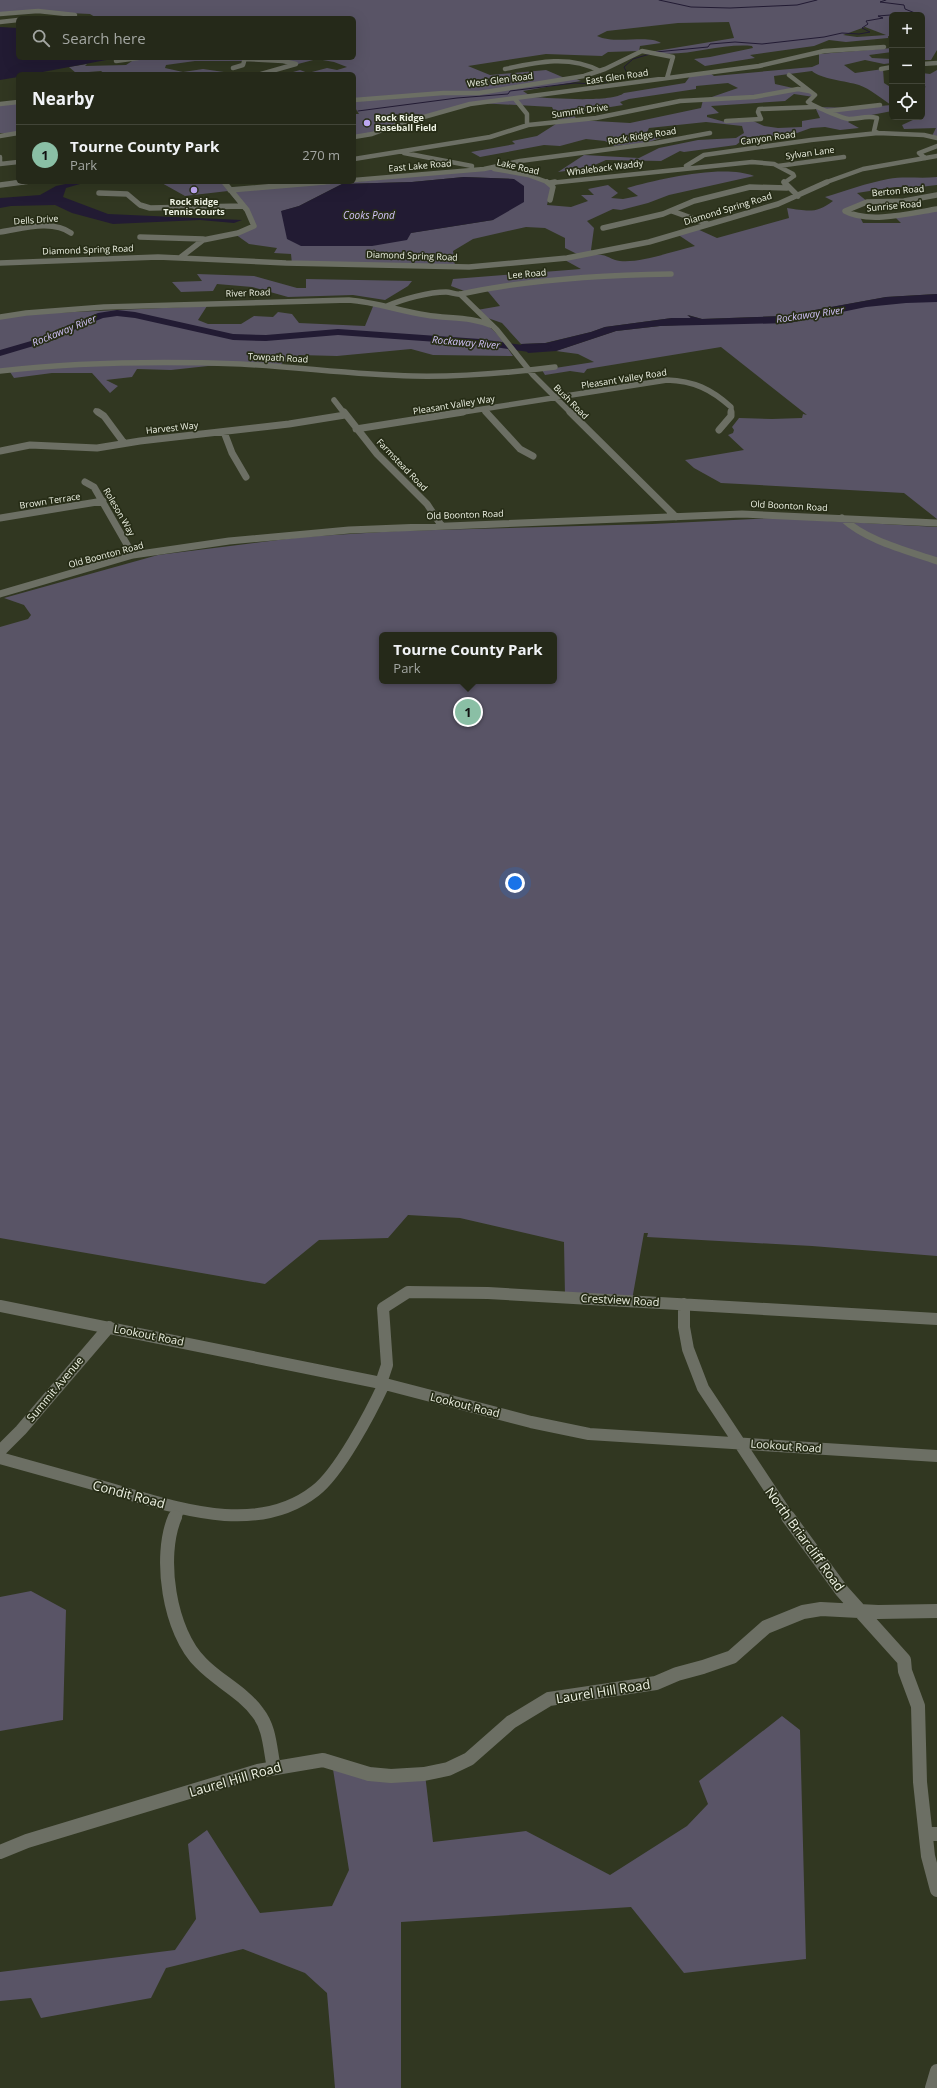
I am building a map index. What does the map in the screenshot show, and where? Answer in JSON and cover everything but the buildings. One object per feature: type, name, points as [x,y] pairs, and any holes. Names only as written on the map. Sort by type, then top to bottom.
[{"type":"street","points":[[0,16],[38,11],[75,15]]},
{"type":"street","points":[[0,16],[16,16]]},
{"type":"street","points":[[0,22],[16,20]]},
{"type":"street","name":"East Glen Road","points":[[356,137],[372,134],[399,124],[470,104],[790,62],[824,51],[884,47]]},
{"type":"street","name":"West Glen Road","points":[[356,100],[444,93],[476,95],[562,80],[600,71],[642,51],[673,57],[667,78]]},
{"type":"street","points":[[116,61],[123,60]]},
{"type":"street","points":[[233,68],[243,65],[245,60]]},
{"type":"street","points":[[264,60],[283,61],[296,64],[268,72]]},
{"type":"street","points":[[505,69],[544,61],[572,60],[584,62],[600,71]]},
{"type":"street","points":[[925,64],[937,63]]},
{"type":"street","points":[[881,69],[889,68]]},
{"type":"street","points":[[789,75],[815,94],[808,102],[815,107],[848,119],[867,116],[877,118],[874,131],[879,134]]},
{"type":"street","name":"Summit Drive","points":[[356,159],[400,152],[431,145],[490,137],[527,125],[596,118],[688,100],[754,97],[798,89],[809,91]]},
{"type":"street","points":[[470,104],[476,95]]},
{"type":"street","points":[[515,99],[527,114],[527,125]]},
{"type":"street","points":[[0,104],[16,102]]},
{"type":"street","points":[[828,111],[880,105]]},
{"type":"street","points":[[726,121],[761,119],[758,112],[759,109],[815,107]]},
{"type":"street","points":[[0,136],[16,133]]},
{"type":"street","name":"Rock Ridge Road","points":[[486,168],[578,153],[656,143],[710,133]]},
{"type":"street","name":"Canyon Road","points":[[662,170],[681,169],[710,154],[805,141],[879,134],[924,135],[937,138]]},
{"type":"street","points":[[925,158],[919,154],[921,151],[937,146]]},
{"type":"street","points":[[400,152],[486,168]]},
{"type":"street","name":"Diamond Spring Road","points":[[0,263],[181,257],[298,263],[485,266],[586,256],[649,242],[798,196],[839,177],[863,169],[937,156]]},
{"type":"street","points":[[16,161],[0,157],[0,164],[16,161]]},
{"type":"street","name":"Sylvan Lane","points":[[778,166],[844,157]]},
{"type":"street","points":[[681,169],[741,162],[761,162],[778,166],[794,176],[784,182],[787,188],[798,196]]},
{"type":"street","name":"East Lake Road","points":[[356,180],[486,168]]},
{"type":"street","name":"Lake Road","points":[[486,168],[528,175],[550,183],[552,187],[550,200]]},
{"type":"street","name":"Whaleback Waddy","points":[[550,183],[662,170]]},
{"type":"street","points":[[0,185],[16,183]]},
{"type":"street","points":[[140,237],[203,239],[252,229],[254,223],[226,184]]},
{"type":"street","points":[[230,190],[305,184]]},
{"type":"street","points":[[603,228],[672,211],[694,201],[750,187],[787,188]]},
{"type":"street","points":[[99,193],[112,192],[127,194],[140,205],[150,208],[243,206]]},
{"type":"street","name":"Berton Road","points":[[852,215],[845,211],[867,202],[904,201],[937,195]]},
{"type":"street","name":"Sunrise Road","points":[[852,215],[878,216],[937,210]]},
{"type":"street","points":[[672,211],[708,224]]},
{"type":"street","name":"Dells Drive","points":[[0,232],[55,226],[65,228],[71,233]]},
{"type":"street","points":[[181,257],[203,239]]},
{"type":"street","name":"Lee Road","points":[[387,306],[400,300],[446,292],[460,294],[471,290],[528,282],[620,275],[671,274]]},
{"type":"street","name":"Bush Road","points":[[460,294],[493,326],[509,344],[528,370],[555,398],[676,517]]},
{"type":"street","name":"River Road","points":[[0,317],[38,312],[112,307],[338,299],[364,301],[425,315],[475,320],[493,326]]},
{"type":"street","name":"Towpath Road","points":[[0,371],[118,362],[275,366],[413,376],[477,375],[555,367]]},
{"type":"street","name":"Pleasant Valley Road","points":[[555,398],[667,380],[691,381],[712,389],[732,407],[731,416],[719,430]]},
{"type":"street","name":"Pleasant Valley Way","points":[[356,429],[555,398]]},
{"type":"street","name":"Farmstead Road","points":[[334,400],[356,429],[388,466],[427,504],[441,525]]},
{"type":"street","points":[[484,410],[520,449],[533,456]]},
{"type":"street","points":[[96,411],[104,416],[124,443]]},
{"type":"street","name":"Harvest Way","points":[[0,451],[30,445],[97,448],[124,443],[289,424],[345,415]]},
{"type":"street","points":[[224,432],[232,453],[246,477]]},
{"type":"street","name":"Roleson Way","points":[[85,482],[94,487],[133,555]]},
{"type":"street","name":"Brown Terrace","points":[[0,518],[103,501]]},
{"type":"street","name":"Old Boonton Road","points":[[0,594],[133,555],[257,538],[441,525],[758,513],[937,523]]},
{"type":"street","points":[[842,518],[858,529],[899,547],[937,561]]},
{"type":"street","points":[[856,519],[858,529]]},
{"type":"street","name":"Crestview Road","points":[[383,1384],[387,1364],[383,1308],[408,1292],[488,1293],[937,1319]]},
{"type":"street","name":"North Briarcliff Road","points":[[684,1304],[684,1333],[687,1351],[710,1402],[835,1583],[904,1660],[905,1670],[918,1706],[920,1782],[931,1834],[928,1856],[937,1890]]},
{"type":"street","name":"Lookout Road","points":[[0,1306],[383,1384],[531,1422],[589,1434],[937,1456]]},
{"type":"street","name":"Summit Avenue","points":[[0,1450],[21,1430],[109,1328]]},
{"type":"street","points":[[179,1508],[192,1512],[218,1515],[269,1514],[314,1492],[330,1476],[377,1401],[383,1384]]},
{"type":"street","name":"Condit Road","points":[[0,1458],[179,1508],[168,1536],[166,1556],[176,1622],[199,1662],[249,1704],[263,1720],[274,1768]]},
{"type":"street","name":"Laurel Hill Road","points":[[0,1852],[27,1841],[258,1770],[323,1760],[370,1774],[391,1776],[424,1774],[448,1769],[469,1759],[511,1722],[549,1699],[656,1683],[678,1674],[703,1667],[732,1657],[766,1627],[803,1612],[821,1609],[861,1611],[937,1611]]},
{"type":"street","points":[[932,2088],[937,2071]]},
{"type":"shaded area","points":[[0,0],[937,0],[937,50],[931,60],[925,60],[925,12],[889,12],[888,38],[846,42],[829,40],[814,46],[750,55],[755,58],[705,66],[694,59],[753,48],[752,46],[726,47],[676,54],[650,52],[734,38],[729,22],[678,23],[607,31],[597,36],[613,40],[648,39],[661,43],[640,46],[639,51],[608,52],[602,56],[546,54],[468,66],[490,75],[546,70],[567,79],[574,78],[581,81],[523,91],[532,97],[594,99],[607,98],[624,93],[685,83],[691,75],[710,73],[714,76],[812,67],[819,64],[819,54],[889,48],[889,52],[869,55],[872,58],[889,59],[889,63],[884,64],[865,60],[844,65],[855,73],[883,69],[884,83],[889,86],[889,104],[859,85],[827,78],[812,71],[774,76],[775,84],[811,92],[814,97],[794,94],[785,101],[711,106],[719,113],[707,115],[707,117],[725,122],[751,120],[764,126],[778,128],[802,127],[802,121],[820,118],[815,107],[859,108],[889,105],[889,112],[851,119],[848,122],[859,128],[840,130],[825,127],[811,128],[797,133],[771,136],[772,139],[756,143],[747,144],[740,142],[736,145],[684,152],[680,151],[661,161],[606,160],[588,168],[558,172],[584,155],[639,158],[659,148],[698,140],[736,138],[744,133],[742,126],[706,122],[649,128],[647,132],[661,138],[646,143],[614,146],[605,141],[586,139],[560,146],[544,145],[480,157],[471,152],[515,144],[512,141],[537,136],[559,122],[552,107],[478,103],[356,136],[356,114],[359,114],[356,109],[356,72],[312,72],[327,68],[337,70],[347,67],[334,62],[323,60],[356,60],[356,16],[93,16],[90,14],[47,12],[0,14]],"holes":[[[865,27],[886,35],[857,37],[843,35]],[[728,83],[738,88],[703,100],[701,108],[630,123],[577,120],[573,113],[623,105],[620,102],[629,99],[696,89],[696,86]]]},
{"type":"shaded area","points":[[134,60],[313,60],[298,64],[274,61],[195,61],[166,65],[165,68],[183,72],[75,72],[69,67],[87,64],[85,66],[126,65]]},
{"type":"shaded area","points":[[203,69],[224,72],[183,72]]},
{"type":"shaded area","points":[[300,70],[305,72],[293,72]]},
{"type":"shaded area","points":[[937,70],[937,138],[932,136],[936,128],[904,129],[902,125],[913,120],[925,120],[925,73],[930,74]]},
{"type":"shaded area","points":[[16,101],[16,134],[0,133],[0,104]]},
{"type":"shaded area","points":[[489,169],[527,175],[552,184],[547,205],[571,207],[588,201],[581,195],[594,195],[588,189],[608,185],[618,193],[611,198],[623,199],[638,196],[627,188],[691,174],[726,172],[754,176],[669,195],[648,203],[621,210],[613,209],[587,221],[594,228],[591,250],[596,255],[602,255],[620,261],[629,261],[648,258],[695,246],[677,234],[695,228],[717,238],[789,218],[787,208],[806,211],[817,210],[833,201],[825,197],[864,185],[894,178],[937,177],[937,185],[895,187],[857,193],[868,202],[846,214],[860,217],[863,223],[901,223],[892,214],[937,209],[937,294],[886,297],[782,316],[702,319],[688,315],[692,319],[672,318],[605,327],[591,332],[545,343],[521,344],[502,323],[482,316],[477,310],[500,306],[485,288],[467,292],[451,286],[453,279],[581,269],[563,259],[581,256],[565,248],[565,238],[545,228],[526,227],[473,239],[453,251],[455,266],[292,264],[291,254],[274,253],[277,248],[249,244],[235,234],[255,223],[228,191],[185,196],[164,184],[224,184],[229,190],[342,184],[299,206],[282,211],[410,233],[493,220],[514,179],[464,177],[412,182],[356,184],[356,182]]},
{"type":"shaded area","points":[[197,274],[254,276],[297,288],[306,288],[306,279],[412,281],[408,286],[385,300],[353,295],[288,297],[252,287],[217,284],[213,291],[181,292],[172,282],[202,281]]},
{"type":"shaded area","points":[[937,299],[937,519],[904,493],[721,483],[694,468],[685,460],[744,450],[728,435],[733,433],[734,430],[732,427],[739,418],[802,418],[803,414],[807,415],[721,347],[587,369],[584,373],[570,371],[545,375],[542,370],[594,362],[578,354],[556,351],[616,331],[660,326],[759,321],[865,305]]},
{"type":"shaded area","points":[[374,304],[482,323],[496,333],[513,356],[433,355],[411,349],[337,356],[299,355],[281,364],[208,366],[171,370],[137,369],[132,377],[106,380],[118,386],[110,393],[92,373],[52,373],[14,378],[10,372],[0,373],[0,319],[30,314],[207,306],[198,320],[208,324],[241,324],[254,316],[273,317],[278,312],[292,314],[299,323],[365,326]]},
{"type":"shaded area","points":[[774,518],[937,527],[937,1256],[812,1246],[647,1237],[648,1233],[644,1233],[632,1300],[565,1296],[564,1242],[460,1218],[408,1215],[388,1238],[319,1240],[265,1284],[0,1238],[0,627],[28,619],[31,615],[24,605],[4,598],[158,555],[302,537],[398,531],[652,524]]},
{"type":"shaded area","points":[[31,1591],[66,1610],[63,1720],[0,1731],[0,1597]]},
{"type":"shaded area","points":[[782,1716],[800,1730],[806,1959],[684,1973],[631,1907],[401,1922],[401,2088],[335,2088],[327,1993],[305,1973],[243,1949],[166,1968],[151,1998],[41,2018],[31,1998],[0,2001],[0,1972],[175,1950],[196,1919],[188,1844],[207,1830],[260,1913],[332,1906],[349,1870],[332,1763],[425,1774],[433,1842],[526,1831],[610,1875],[687,1826],[708,1804],[699,1781]]},
{"type":"water","points":[[0,27],[16,28],[16,60],[106,60],[43,72],[16,72],[16,77],[0,80]]},
{"type":"water","name":"Cooks Pond","points":[[464,177],[514,179],[524,186],[524,202],[493,220],[411,233],[407,240],[372,246],[301,246],[287,239],[281,211],[299,206],[342,184],[412,182]]},
{"type":"water","points":[[66,184],[80,184],[66,188],[63,197],[108,214],[242,220],[234,223],[200,220],[113,224],[72,213],[55,205],[11,206],[0,208],[0,198],[40,195],[56,186]]},
{"type":"water","points":[[937,294],[937,302],[866,307],[789,323],[660,326],[616,331],[556,351],[528,353],[521,344],[546,343],[605,327],[672,318],[691,318],[687,315],[702,319],[782,316],[886,297]]},
{"type":"waterway","points":[[659,0],[691,7],[730,8],[797,5],[817,0]]},
{"type":"waterway","points":[[656,52],[708,47],[710,44],[735,42],[762,44],[824,37],[842,33],[859,34],[870,32],[862,28],[868,24],[866,21],[883,18],[878,16],[915,13],[905,9],[904,5],[880,2],[886,0]]},
{"type":"waterway","points":[[358,111],[457,98],[508,94],[510,91],[575,83],[597,84],[623,78],[627,73],[624,67],[633,59],[650,54]]},
{"type":"waterway","name":"Rockaway River","points":[[0,353],[34,343],[101,315],[117,313],[135,315],[233,337],[266,338],[338,332],[480,342],[529,349],[547,347]]},
{"type":"place","name":"Rock Ridge Baseball Field","points":[[367,123]]},
{"type":"place","name":"Rock Ridge Tennis Courts","points":[[194,190]]},
{"type":"place","name":"Tourne County Park","points":[[468,712]]}]
